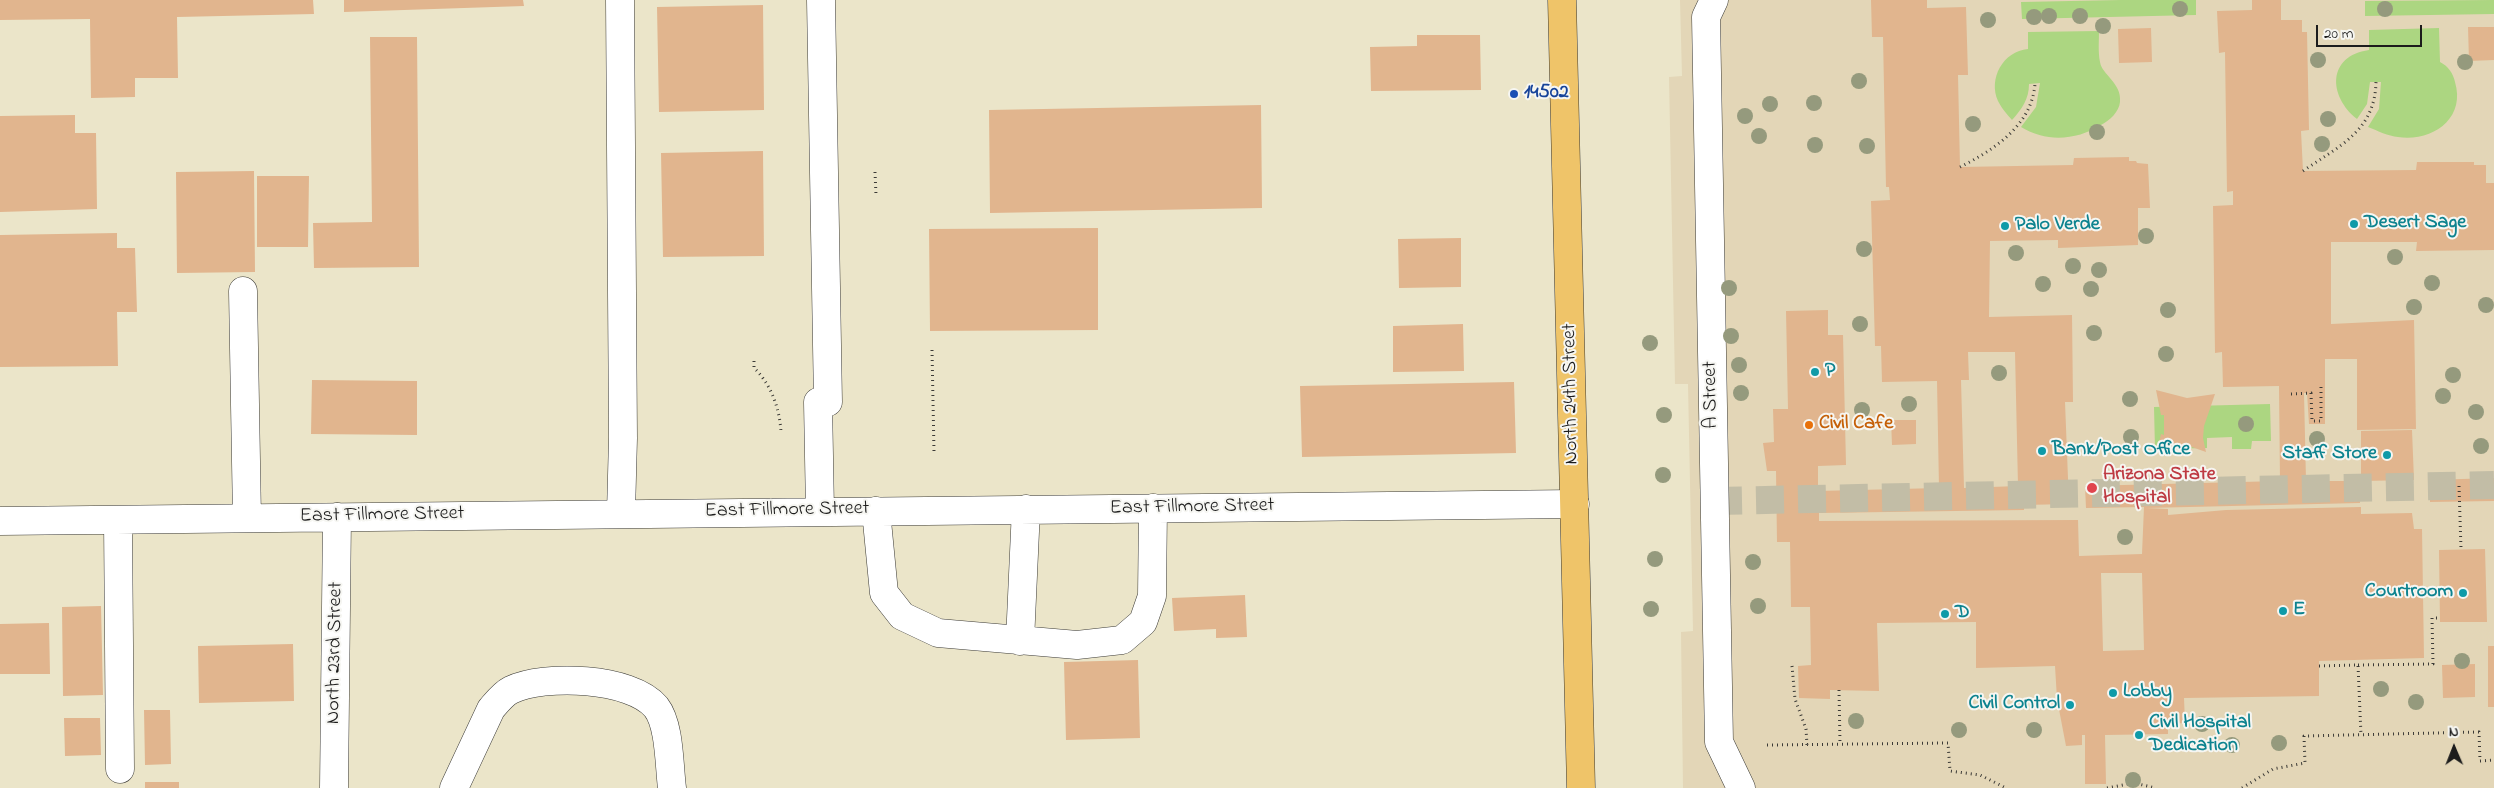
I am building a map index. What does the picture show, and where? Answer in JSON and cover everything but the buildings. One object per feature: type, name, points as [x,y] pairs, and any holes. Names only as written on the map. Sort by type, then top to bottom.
[{"type":"main road","name":"North 24th Street","points":[[1562,0],[1580,788]]},
{"type":"street","points":[[620,0],[623,438],[620,513]]},
{"type":"street","points":[[820,511],[823,402],[821,0]]},
{"type":"street","name":"A Street","points":[[1714,0],[1706,17],[1706,27],[1719,742],[1741,788]]},
{"type":"street","points":[[243,291],[247,518]]},
{"type":"street","name":"East Fillmore Street","points":[[0,521],[1575,504]]},
{"type":"street","points":[[876,511],[884,593],[902,616],[938,633],[1077,645],[1122,640],[1143,622],[1152,596],[1153,508]]},
{"type":"street","points":[[1020,641],[1026,509]]},
{"type":"street","name":"North 23rd Street","points":[[334,788],[337,517]]},
{"type":"street","points":[[118,520],[120,769]]},
{"type":"street","points":[[454,788],[492,708],[509,691],[519,687],[562,681],[619,687],[642,695],[656,707],[664,722],[672,788]]},
{"type":"path","points":[[2303,171],[2341,145],[2363,126],[2374,106],[2376,82]]},
{"type":"path","points":[[1960,167],[1996,146],[2023,119],[2030,106],[2034,84]]},
{"type":"path","points":[[875,172],[876,195]]},
{"type":"path","points":[[932,350],[934,452]]},
{"type":"path","points":[[754,361],[754,368],[765,379],[780,419],[781,433]]},
{"type":"path","points":[[2291,394],[2312,393],[2312,421],[2321,421],[2321,386]]},
{"type":"path","points":[[2460,486],[2461,549]]},
{"type":"path","points":[[2319,666],[2433,664],[2432,618],[2440,618]]},
{"type":"path","points":[[2358,665],[2361,734]]},
{"type":"path","points":[[1792,666],[1795,699],[1806,729],[1807,745]]},
{"type":"path","points":[[1839,690],[1840,744]]},
{"type":"path","points":[[2242,788],[2273,769],[2304,763],[2304,736],[2479,732],[2480,762],[2494,760]]},
{"type":"path","points":[[1767,745],[1948,743],[1950,771],[1980,775],[2006,788]]},
{"type":"path","points":[[2107,788],[2134,783],[2156,788]]},
{"type":"shaded area","name":"Arizona State Hospital","points":[[1680,0],[2494,0],[2494,788],[1683,788],[1681,632],[1693,631],[1688,384],[1675,384],[1669,77],[1682,76]]},
{"type":"green space","points":[[2196,0],[2196,15],[2022,19],[2021,2]]},
{"type":"green space","points":[[2494,0],[2494,14],[2365,16],[2365,1]]},
{"type":"green space","points":[[2439,28],[2440,62],[2451,73],[2457,95],[2456,107],[2451,117],[2443,125],[2434,132],[2411,138],[2390,136],[2368,127],[2379,109],[2381,82],[2370,82],[2367,104],[2357,119],[2347,110],[2337,89],[2336,78],[2339,68],[2345,60],[2355,54],[2369,50],[2369,30]]},
{"type":"green space","points":[[2099,31],[2100,62],[2120,95],[2119,106],[2114,115],[2104,123],[2082,134],[2062,138],[2041,136],[2031,132],[2021,127],[2036,107],[2040,83],[2029,84],[2024,104],[2012,120],[1998,101],[1995,93],[1995,84],[2000,68],[2005,61],[2011,55],[2028,49],[2028,32]]},
{"type":"green space","points":[[2270,404],[2271,441],[2252,441],[2251,449],[2232,449],[2232,437],[2207,438],[2207,448],[2155,449],[2154,407]]},
{"type":"tunnel","points":[[1714,501],[2494,485]]},
{"type":"place","name":"14502","points":[[1514,94]]},
{"type":"place","name":"Desert Sage","points":[[2354,224]]},
{"type":"place","name":"Palo Verde","points":[[2005,226]]},
{"type":"place","name":"P","points":[[1815,372]]},
{"type":"place","name":"Civil Cafe","points":[[1809,425]]},
{"type":"place","name":"Bank/Post Office","points":[[2042,451]]},
{"type":"place","name":"Staff Store","points":[[2387,455]]},
{"type":"place","name":"Arizona State Hospital","points":[[2092,488]]},
{"type":"place","name":"Courtroom","points":[[2463,593]]},
{"type":"place","name":"E","points":[[2283,611]]},
{"type":"place","name":"D","points":[[1945,614]]},
{"type":"place","name":"Lobby","points":[[2113,693]]},
{"type":"place","name":"Civil Control","points":[[2070,705]]},
{"type":"place","name":"Civil Hospital Dedication","points":[[2139,735]]}]
